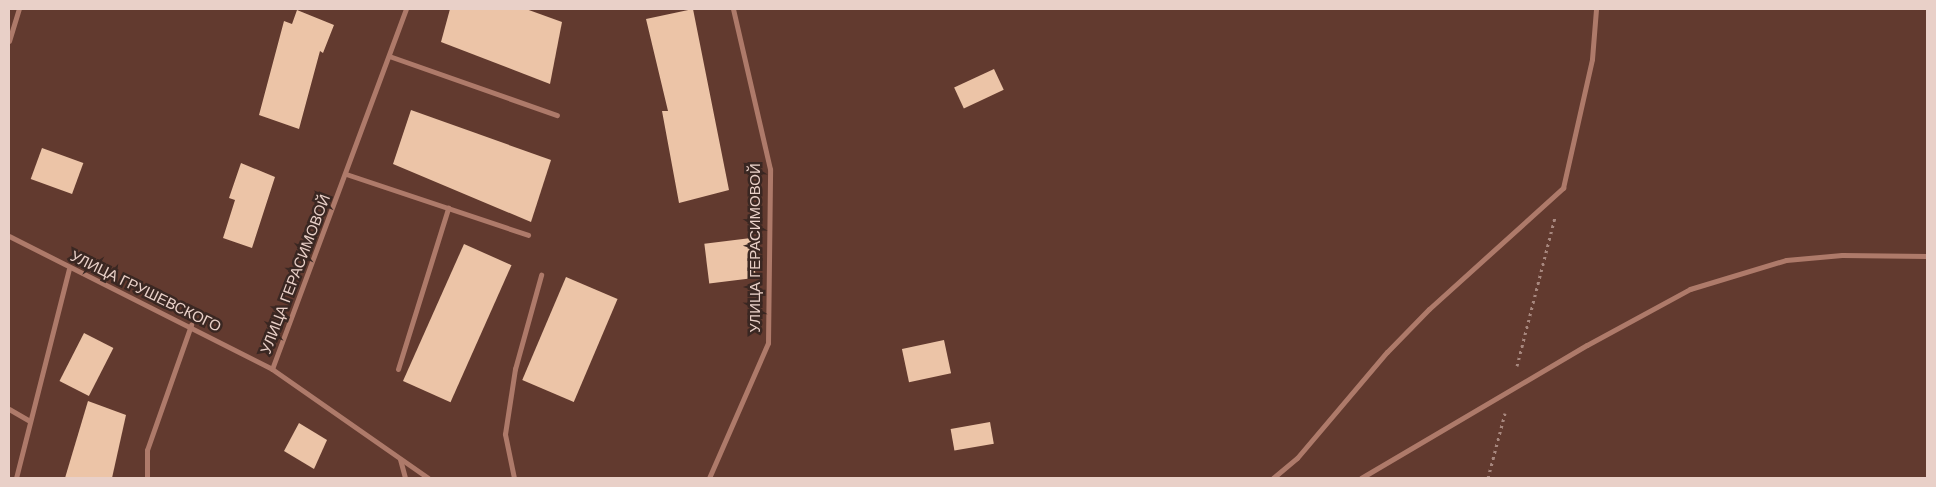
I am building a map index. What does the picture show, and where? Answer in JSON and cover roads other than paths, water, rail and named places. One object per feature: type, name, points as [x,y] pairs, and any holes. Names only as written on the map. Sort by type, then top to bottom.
[{"type":"street","points":[[9,41],[19,9]]},
{"type":"street","name":"УЛИЦА ГЕРАСИМОВОЙ","points":[[406,9],[272,368],[428,478]]},
{"type":"street","name":"УЛИЦА ГЕРАСИМОВОЙ","points":[[709,478],[768,343],[770,169],[733,9]]},
{"type":"street","points":[[1273,478],[1298,458],[1387,352],[1429,309],[1562,188],[1592,59],[1596,9]]},
{"type":"street","points":[[389,56],[557,115]]},
{"type":"street","points":[[346,174],[528,235]]},
{"type":"street","points":[[398,369],[448,208]]},
{"type":"street","name":"УЛИЦА ГРУШЕВСКОГО","points":[[9,236],[69,270],[191,325],[272,368]]},
{"type":"street","points":[[1361,478],[1690,289],[1734,273],[1786,260],[1842,255],[1927,256]]},
{"type":"street","points":[[16,478],[69,270]]},
{"type":"street","points":[[514,478],[505,434],[515,369],[541,275]]},
{"type":"street","points":[[147,478],[147,450],[191,325]]},
{"type":"street","points":[[9,409],[30,421]]},
{"type":"street","points":[[400,459],[406,478]]}]
